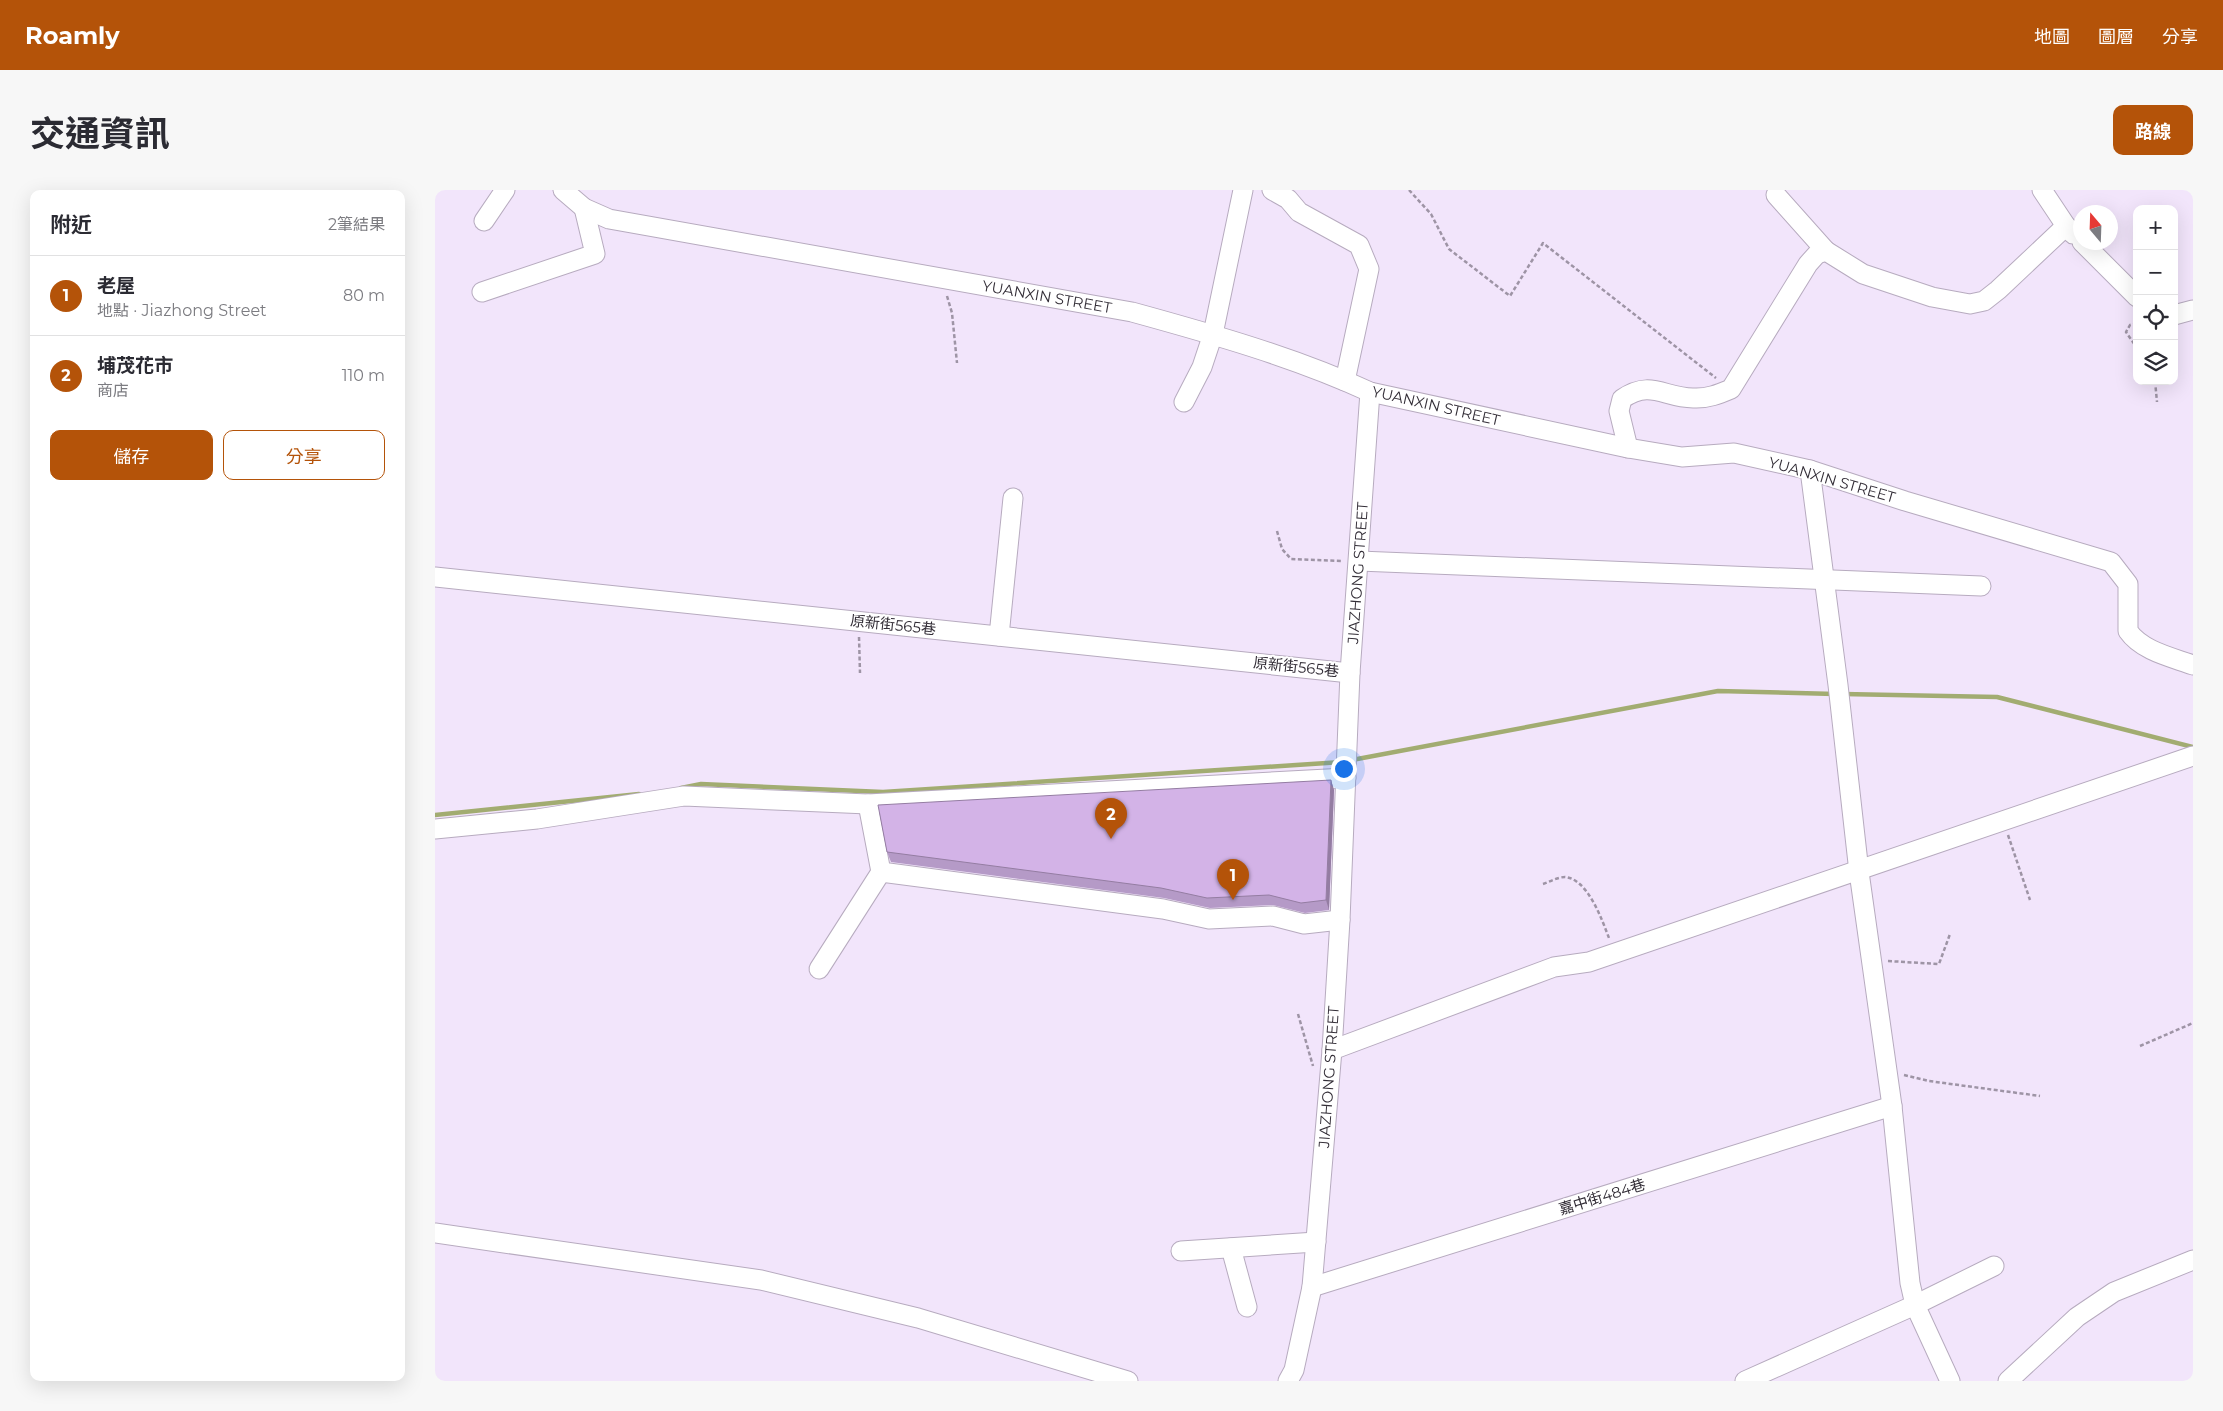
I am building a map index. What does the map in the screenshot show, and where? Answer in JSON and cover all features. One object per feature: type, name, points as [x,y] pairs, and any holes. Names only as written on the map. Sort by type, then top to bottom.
[{"type":"street","points":[[484,221],[505,190]]},
{"type":"street","name":"YUANXIN STREET","points":[[563,190],[584,208],[609,219],[1132,312],[1213,334],[1345,381],[1370,392],[1627,448],[1682,457],[1734,453],[1809,470],[1905,501],[2111,562],[2128,584],[2128,631],[2139,644],[2193,666]]},
{"type":"street","points":[[1184,402],[1202,367],[1213,334],[1243,190]]},
{"type":"street","points":[[1272,190],[1288,199],[1299,212],[1359,245],[1369,269],[1345,381]]},
{"type":"street","points":[[2042,190],[2073,233]]},
{"type":"street","points":[[1776,195],[1826,252],[1863,274],[1932,297],[1970,304],[1984,301],[1998,290],[2066,226]]},
{"type":"street","points":[[482,292],[595,254],[584,208]]},
{"type":"street","points":[[2089,250],[2135,295]]},
{"type":"street","points":[[1627,448],[1619,411],[1622,399],[1634,391],[1651,388],[1692,398],[1711,397],[1731,389],[1808,264],[1817,254],[1826,252]]},
{"type":"street","points":[[2178,314],[2193,310]]},
{"type":"street","name":"JIAZHONG STREET","points":[[1288,1381],[1294,1370],[1312,1287],[1316,1242],[1340,920],[1351,673],[1370,392]]},
{"type":"street","points":[[1809,470],[1839,693],[1859,872],[1892,1106],[1915,1305],[1950,1381]]},
{"type":"street","points":[[999,636],[1013,498]]},
{"type":"street","points":[[1359,561],[1981,586]]},
{"type":"street","name":"原新街565巷","points":[[435,577],[1351,673]]},
{"type":"street","points":[[1331,1050],[1554,967],[1589,962],[1615,954],[2193,756]]},
{"type":"street","points":[[435,828],[537,819],[684,796],[868,804],[1347,767]]},
{"type":"street","points":[[819,969],[881,872],[868,804]]},
{"type":"street","points":[[881,872],[1163,909],[1209,919],[1273,916],[1305,924],[1340,920]]},
{"type":"street","name":"嘉中街484巷","points":[[1312,1287],[1892,1106]]},
{"type":"street","points":[[435,1233],[761,1280],[918,1318],[1128,1381]]},
{"type":"street","points":[[1181,1251],[1316,1242]]},
{"type":"street","points":[[1231,1248],[1247,1307]]},
{"type":"street","points":[[2008,1381],[2077,1317],[2114,1292],[2193,1260]]},
{"type":"street","points":[[1745,1381],[1915,1305],[1994,1266]]},
{"type":"path","points":[[1409,190],[1431,214],[1449,249],[1510,296],[1543,243],[1611,294],[1701,368],[1731,389]]},
{"type":"path","points":[[941,278],[952,313],[957,363]]},
{"type":"path","points":[[2133,324],[2130,325],[2126,332],[2133,342]]},
{"type":"path","points":[[2155,385],[2157,402]]},
{"type":"path","points":[[1277,531],[1282,549],[1291,559],[1359,561]]},
{"type":"path","points":[[859,621],[860,673]]},
{"type":"path","points":[[2003,822],[2030,900]]},
{"type":"path","points":[[1543,884],[1564,877],[1573,880],[1594,901],[1615,954]]},
{"type":"path","points":[[1871,960],[1939,964],[1950,934]]},
{"type":"path","points":[[1299,1014],[1314,1070]]},
{"type":"path","points":[[2140,1046],[2193,1024]]},
{"type":"path","points":[[1887,1071],[1929,1081],[2041,1096]]},
{"type":"building","points":[[1331,780],[1326,900],[1301,903],[1269,895],[1207,898],[1161,888],[887,852],[878,805]]},
{"type":"waterway","points":[[1352,760],[1718,691],[1835,694]]},
{"type":"waterway","points":[[1843,694],[1997,697],[2193,747]]},
{"type":"waterway","points":[[681,788],[701,784],[883,792],[1342,762]]},
{"type":"waterway","points":[[435,815],[639,794]]},
{"type":"place","name":"埔茂花市","points":[[1111,839]]},
{"type":"place","name":"老屋","points":[[1233,900]]}]
